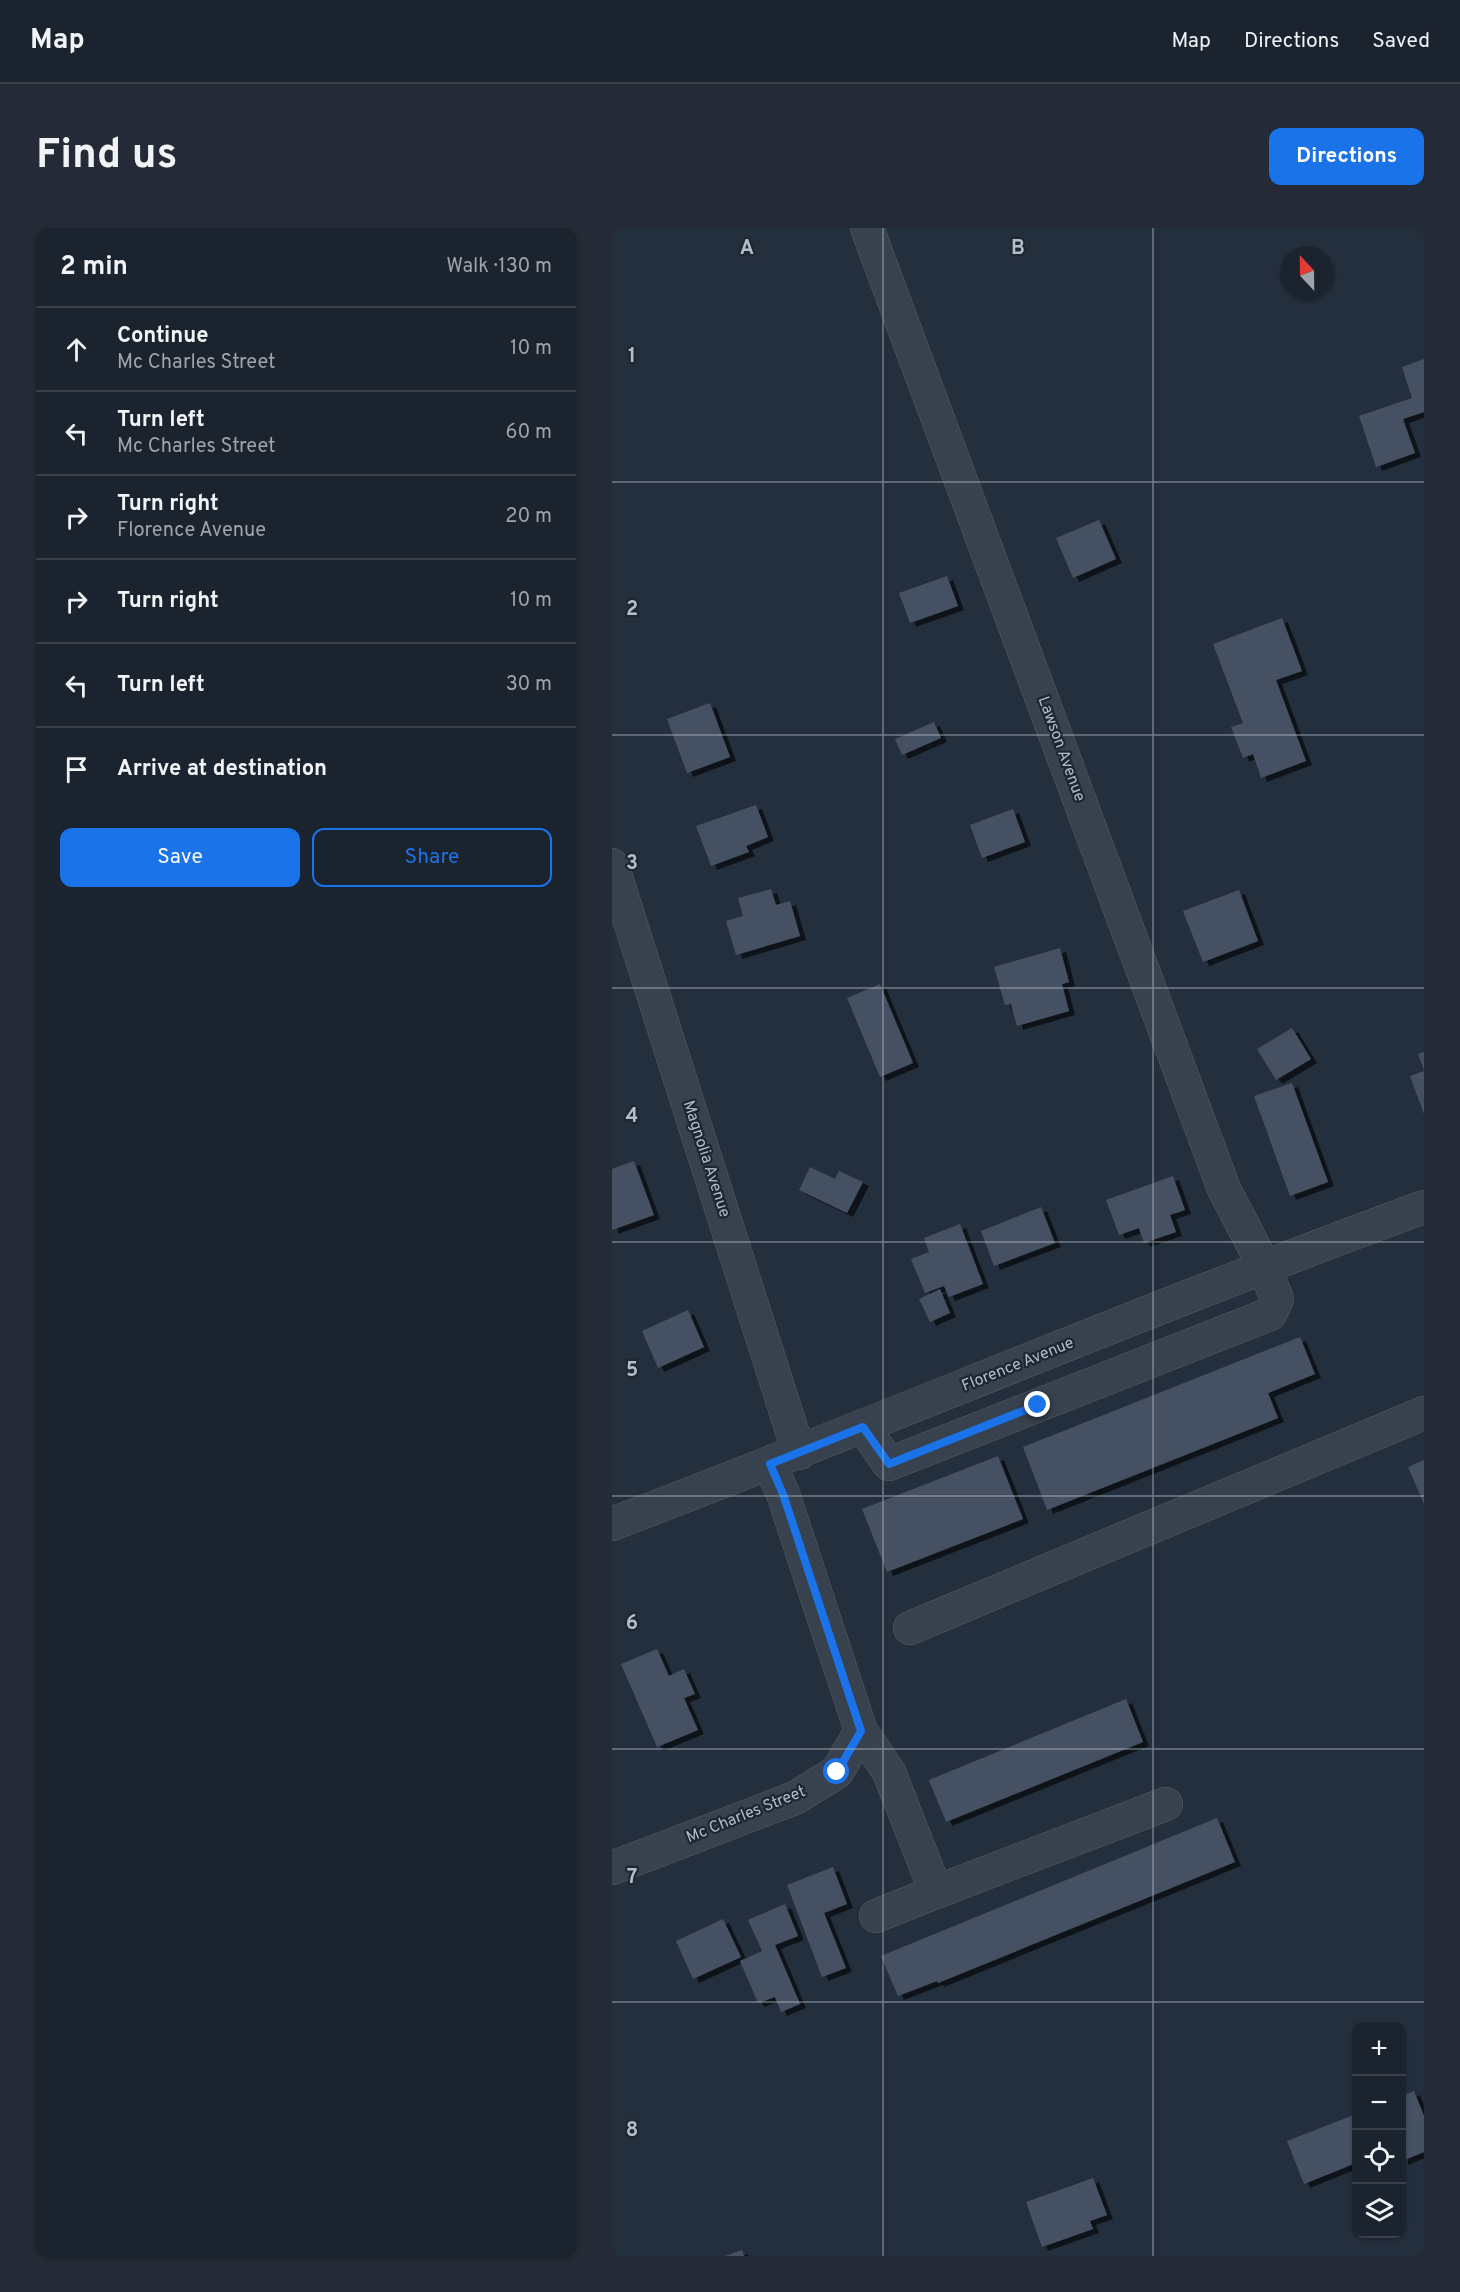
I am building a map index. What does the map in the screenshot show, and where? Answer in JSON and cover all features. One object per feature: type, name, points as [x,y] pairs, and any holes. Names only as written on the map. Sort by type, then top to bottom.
[{"type":"street","name":"Lawson Avenue","points":[[863,1427],[889,1464],[1270,1314],[1277,1299],[1264,1266],[1224,1190],[867,228]]},
{"type":"street","name":"Magnolia Avenue","points":[[614,873],[785,1458]]},
{"type":"street","name":"Florence Avenue","points":[[612,1524],[785,1458],[1264,1266],[1424,1207]]},
{"type":"street","points":[[1183,1298],[1200,1340]]},
{"type":"street","points":[[1021,1364],[1038,1405]]},
{"type":"street","points":[[910,1628],[1424,1413]]},
{"type":"street","points":[[785,1458],[783,1494],[861,1731],[889,1772],[936,1892]]},
{"type":"street","name":"Mc Charles Street","points":[[612,1868],[795,1798],[837,1772],[861,1731]]},
{"type":"street","points":[[876,1916],[1166,1804]]},
{"type":"building","points":[[1424,359],[1424,412],[1403,419],[1415,453],[1376,467],[1359,416],[1412,398],[1402,367]]},
{"type":"building","points":[[1099,520],[1116,559],[1073,578],[1056,538]]},
{"type":"building","points":[[947,576],[958,606],[910,623],[899,593]]},
{"type":"building","points":[[1282,618],[1302,671],[1276,680],[1306,761],[1261,778],[1253,754],[1243,758],[1231,727],[1243,723],[1213,644]]},
{"type":"building","points":[[710,703],[730,757],[687,773],[667,719]]},
{"type":"building","points":[[934,722],[941,738],[902,755],[895,739]]},
{"type":"building","points":[[756,805],[768,837],[746,846],[749,852],[711,866],[696,826]]},
{"type":"building","points":[[1013,809],[1025,842],[982,858],[970,825]]},
{"type":"building","points":[[771,889],[776,905],[790,901],[800,936],[736,955],[726,921],[743,916],[738,898]]},
{"type":"building","points":[[1239,890],[1258,941],[1203,962],[1183,911]]},
{"type":"building","points":[[1060,948],[1069,982],[1062,984],[1069,1011],[1017,1026],[1011,1004],[1005,1005],[994,967]]},
{"type":"building","points":[[880,984],[913,1063],[880,1077],[847,998]]},
{"type":"building","points":[[1292,1028],[1311,1059],[1276,1080],[1257,1049]]},
{"type":"building","points":[[1424,1052],[1424,1070],[1418,1054]]},
{"type":"building","points":[[1424,1071],[1424,1114],[1410,1076]]},
{"type":"building","points":[[1292,1083],[1328,1182],[1290,1196],[1254,1096]]},
{"type":"building","points":[[634,1161],[654,1215],[612,1230],[612,1169]]},
{"type":"building","points":[[810,1167],[835,1179],[839,1171],[863,1182],[847,1213],[799,1190]]},
{"type":"building","points":[[1173,1176],[1185,1210],[1170,1215],[1176,1232],[1144,1243],[1139,1228],[1119,1235],[1106,1200]]},
{"type":"building","points":[[1041,1207],[1055,1243],[994,1266],[981,1231]]},
{"type":"building","points":[[960,1224],[983,1284],[949,1297],[944,1286],[925,1293],[911,1259],[929,1252],[924,1238]]},
{"type":"building","points":[[940,1289],[950,1313],[930,1322],[919,1299]]},
{"type":"building","points":[[688,1310],[704,1347],[658,1368],[642,1331]]},
{"type":"building","points":[[1300,1337],[1315,1374],[1268,1393],[1278,1418],[1047,1510],[1023,1447]]},
{"type":"building","points":[[998,1456],[1023,1519],[887,1572],[862,1509]]},
{"type":"building","points":[[1424,1460],[1424,1504],[1408,1467]]},
{"type":"building","points":[[657,1649],[669,1676],[684,1669],[695,1694],[684,1698],[698,1730],[657,1747],[621,1664]]},
{"type":"building","points":[[1126,1699],[1143,1742],[946,1822],[929,1780]]},
{"type":"building","points":[[1217,1818],[1235,1862],[938,1983],[937,1981],[898,1996],[881,1956]]},
{"type":"building","points":[[833,1867],[847,1904],[824,1913],[846,1968],[822,1977],[787,1885]]},
{"type":"building","points":[[785,1904],[798,1936],[775,1945],[800,2004],[781,2012],[775,1997],[758,2003],[740,1961],[762,1951],[748,1920]]},
{"type":"building","points":[[723,1919],[741,1957],[693,1979],[676,1941]]},
{"type":"building","points":[[1414,2091],[1424,2116],[1424,2152],[1406,2159],[1406,2130],[1406,2094]]},
{"type":"building","points":[[1352,2116],[1352,2165],[1304,2184],[1287,2141]]},
{"type":"building","points":[[1093,2178],[1107,2215],[1090,2221],[1093,2229],[1042,2247],[1026,2202]]},
{"type":"building","points":[[742,2250],[744,2256],[725,2256]]},
{"type":"route","points":[[837,1772],[861,1731],[783,1494],[770,1464],[863,1427],[889,1464],[1038,1405]]}]
